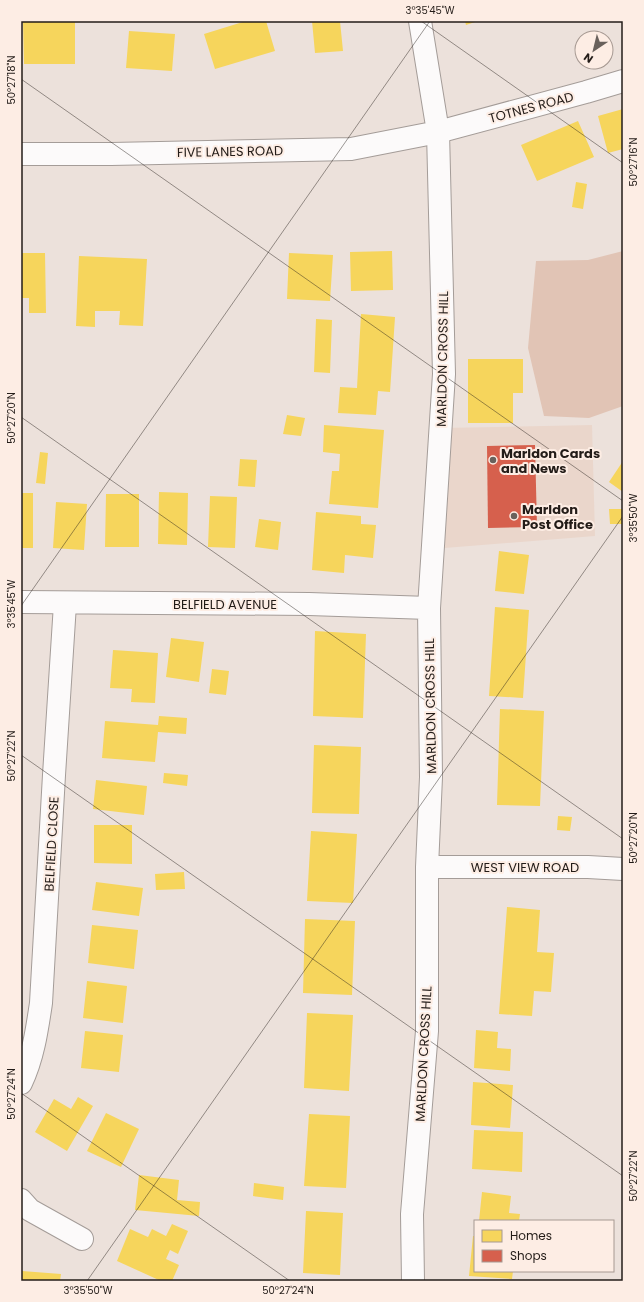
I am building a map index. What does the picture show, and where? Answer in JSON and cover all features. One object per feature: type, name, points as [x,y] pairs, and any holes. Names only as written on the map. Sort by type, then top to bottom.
[{"type":"street","name":"MARLDON CROSS HILL","points":[[413,1281],[412,1214],[427,1031],[427,867],[431,777],[429,608],[444,374],[438,132],[420,21]]},
{"type":"street","name":"TOTNES ROAD","points":[[438,132],[623,81]]},
{"type":"street","name":"FIVE LANES ROAD","points":[[21,154],[112,154],[350,149],[438,132]]},
{"type":"street","name":"BELFIELD AVENUE","points":[[21,602],[65,604],[309,604],[429,608]]},
{"type":"street","name":"BELFIELD CLOSE","points":[[21,1083],[27,1070],[34,1045],[41,1003],[65,604]]},
{"type":"street","name":"WEST VIEW ROAD","points":[[427,867],[588,867],[623,869]]},
{"type":"street","points":[[21,1200],[30,1210],[82,1239]]},
{"type":"shaded area","points":[[623,251],[623,406],[589,418],[544,416],[528,348],[536,261],[588,260]]},
{"type":"shaded area","points":[[592,425],[595,536],[432,549],[442,428]]},
{"type":"building: Homes","points":[[23,21],[75,21],[75,64],[24,64]]},
{"type":"building: Homes","points":[[246,21],[266,21],[275,51],[215,69],[204,34]]},
{"type":"building: Homes","points":[[312,21],[340,21],[343,51],[315,53]]},
{"type":"building: Homes","points":[[465,21],[478,21],[466,25]]},
{"type":"building: Homes","points":[[129,31],[175,34],[172,71],[126,68]]},
{"type":"building: Homes","points":[[623,109],[623,149],[608,153],[598,116]]},
{"type":"building: Homes","points":[[578,121],[594,157],[537,181],[521,145]]},
{"type":"building: Homes","points":[[576,182],[587,184],[583,209],[572,207]]},
{"type":"building: Homes","points":[[392,251],[393,290],[351,291],[350,252]]},
{"type":"building: Homes","points":[[21,253],[45,253],[46,313],[29,313],[29,298],[21,298]]},
{"type":"building: Homes","points":[[289,253],[333,255],[330,301],[287,299]]},
{"type":"building: Homes","points":[[79,256],[147,259],[143,326],[119,325],[120,311],[95,311],[95,327],[76,326]]},
{"type":"building: Homes","points":[[361,314],[395,317],[390,392],[378,391],[376,415],[338,413],[340,387],[357,388]]},
{"type":"building: Homes","points":[[316,319],[332,320],[330,373],[314,372]]},
{"type":"building: Homes","points":[[468,359],[523,359],[523,393],[513,393],[513,423],[468,423]]},
{"type":"building: Homes","points":[[287,415],[305,418],[301,436],[283,434]]},
{"type":"building: Homes","points":[[324,425],[384,430],[378,508],[329,504],[332,471],[339,471],[340,454],[323,452]]},
{"type":"building: Homes","points":[[40,452],[48,453],[45,484],[36,483]]},
{"type":"building: Homes","points":[[240,459],[257,460],[255,487],[238,486]]},
{"type":"building: Homes","points":[[623,461],[623,492],[609,482]]},
{"type":"building: Homes","points":[[159,492],[188,493],[187,545],[158,544]]},
{"type":"building: Homes","points":[[21,493],[33,493],[33,548],[21,548]]},
{"type":"building: Homes","points":[[106,494],[139,494],[139,547],[105,547]]},
{"type":"building: Homes","points":[[210,496],[237,497],[235,548],[208,547]]},
{"type":"building: Homes","points":[[56,502],[87,504],[84,550],[53,548]]},
{"type":"building: Homes","points":[[609,509],[623,509],[623,524],[610,524]]},
{"type":"building: Homes","points":[[316,512],[361,516],[361,524],[376,525],[373,558],[345,555],[344,573],[312,570]]},
{"type":"building: Homes","points":[[259,519],[281,522],[278,550],[255,547]]},
{"type":"building: Homes","points":[[499,551],[529,555],[524,594],[495,591]]},
{"type":"building: Homes","points":[[495,607],[529,610],[523,698],[489,696]]},
{"type":"building: Homes","points":[[315,631],[366,634],[363,718],[313,716]]},
{"type":"building: Homes","points":[[171,638],[204,642],[199,682],[166,677]]},
{"type":"building: Homes","points":[[113,650],[158,653],[155,703],[131,702],[132,689],[110,688]]},
{"type":"building: Homes","points":[[212,669],[229,671],[226,695],[209,693]]},
{"type":"building: Homes","points":[[500,709],[544,711],[540,806],[497,805]]},
{"type":"building: Homes","points":[[159,716],[187,718],[186,734],[158,732],[155,762],[102,758],[105,721],[158,725]]},
{"type":"building: Homes","points":[[314,745],[361,747],[359,814],[312,813]]},
{"type":"building: Homes","points":[[164,773],[188,775],[187,786],[163,783]]},
{"type":"building: Homes","points":[[96,780],[147,786],[144,815],[93,809]]},
{"type":"building: Homes","points":[[558,816],[572,817],[570,831],[557,830]]},
{"type":"building: Homes","points":[[94,825],[132,825],[132,864],[94,863]]},
{"type":"building: Homes","points":[[311,831],[357,834],[353,903],[307,901]]},
{"type":"building: Homes","points":[[184,872],[185,889],[156,890],[155,874]]},
{"type":"building: Homes","points":[[96,882],[143,888],[139,916],[92,910]]},
{"type":"building: Homes","points":[[507,907],[540,910],[537,952],[554,953],[551,992],[534,991],[532,1016],[499,1014]]},
{"type":"building: Homes","points":[[305,919],[355,921],[352,995],[303,993]]},
{"type":"building: Homes","points":[[92,925],[138,930],[134,969],[88,963]]},
{"type":"building: Homes","points":[[87,981],[127,986],[123,1023],[83,1018]]},
{"type":"building: Homes","points":[[307,1013],[353,1015],[349,1091],[304,1088]]},
{"type":"building: Homes","points":[[476,1030],[498,1032],[497,1048],[511,1049],[510,1071],[474,1068]]},
{"type":"building: Homes","points":[[85,1031],[123,1035],[119,1072],[81,1068]]},
{"type":"building: Homes","points":[[473,1082],[513,1085],[510,1128],[471,1125]]},
{"type":"building: Homes","points":[[78,1097],[93,1106],[67,1151],[35,1132],[54,1099],[71,1109]]},
{"type":"building: Homes","points":[[106,1113],[139,1129],[121,1167],[87,1151]]},
{"type":"building: Homes","points":[[309,1114],[350,1116],[346,1188],[304,1186]]},
{"type":"building: Homes","points":[[474,1130],[523,1132],[522,1172],[472,1169]]},
{"type":"building: Homes","points":[[139,1175],[179,1180],[177,1200],[200,1202],[199,1216],[135,1210]]},
{"type":"building: Homes","points":[[254,1183],[284,1187],[283,1200],[253,1196]]},
{"type":"building: Homes","points":[[482,1192],[511,1196],[509,1213],[520,1214],[519,1220],[479,1220]]},
{"type":"building: Homes","points":[[306,1211],[343,1213],[340,1275],[303,1273]]},
{"type":"building: Homes","points":[[172,1224],[188,1231],[178,1254],[170,1250],[166,1259],[179,1265],[172,1281],[161,1281],[117,1261],[130,1229],[148,1237],[152,1229],[166,1236]]},
{"type":"building: Homes","points":[[473,1236],[474,1272],[513,1272],[512,1279],[469,1276]]},
{"type":"building: Homes","points":[[22,1271],[61,1274],[60,1281],[22,1281]]},
{"type":"building: Shops","points":[[535,445],[537,527],[488,528],[487,446]]},
{"type":"place","name":"Marldon Cards and News","points":[[493,460]]},
{"type":"place","name":"Marldon Post Office","points":[[514,516]]}]
